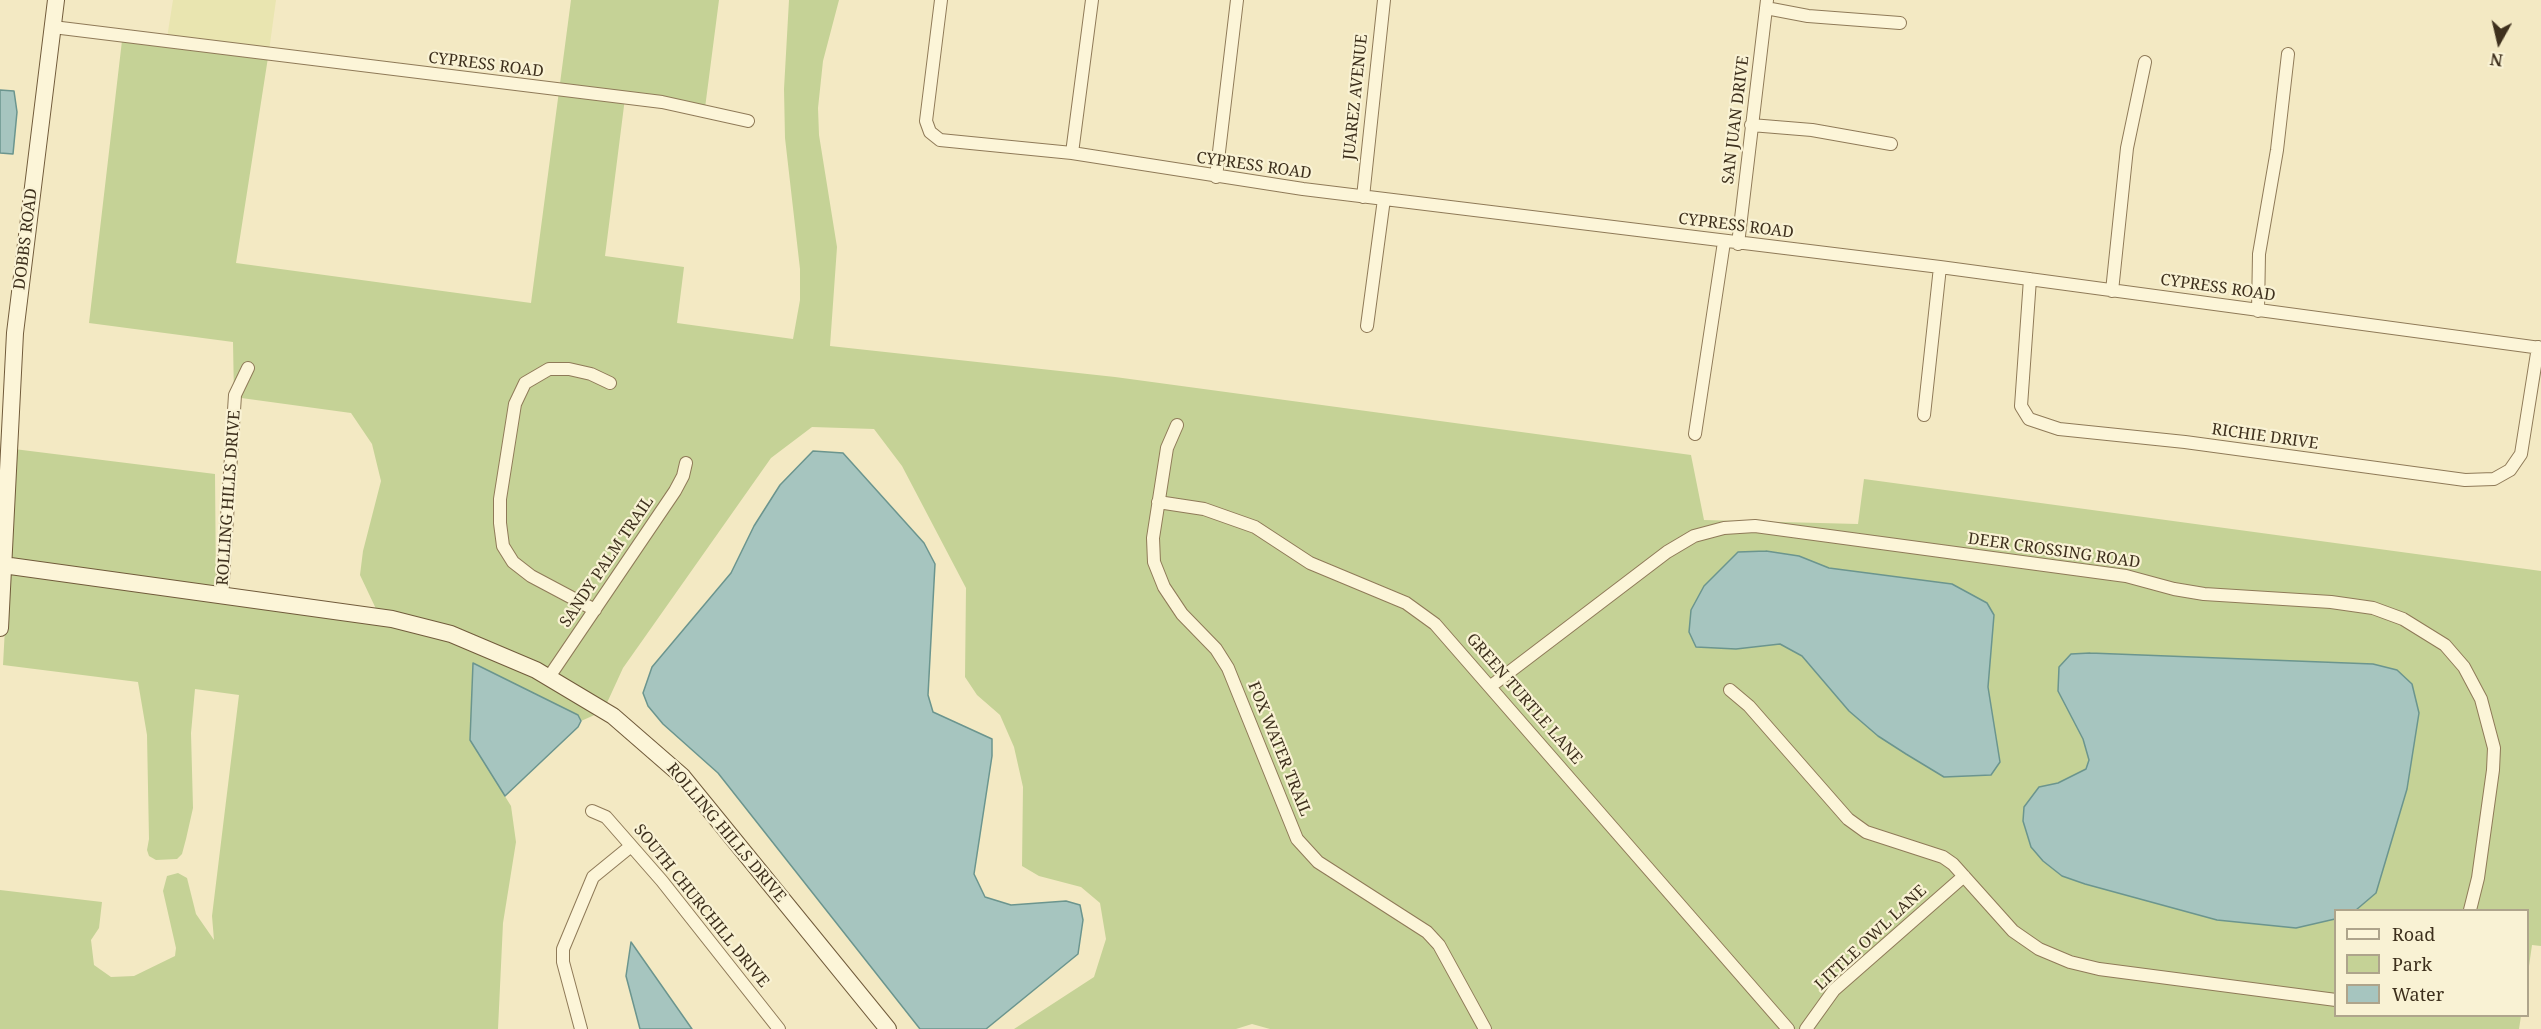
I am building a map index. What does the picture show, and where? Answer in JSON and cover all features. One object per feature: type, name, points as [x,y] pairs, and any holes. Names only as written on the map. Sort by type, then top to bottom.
[{"type":"street","name":"DOBBS ROAD","points":[[0,628],[4,479],[20,280],[56,0]]},
{"type":"street","name":"CYPRESS ROAD","points":[[941,0],[926,121],[930,132],[947,141],[1072,153],[1216,177],[1363,197],[1940,267],[2540,348]]},
{"type":"street","points":[[1072,153],[1092,0]]},
{"type":"street","points":[[1216,177],[1237,0]]},
{"type":"street","name":"JUAREZ AVENUE","points":[[1363,197],[1374,73],[1384,0]]},
{"type":"street","points":[[1766,4],[1808,16],[1900,23]]},
{"type":"street","name":"SAN JUAN DRIVE","points":[[1738,244],[1766,4]]},
{"type":"street","name":"CYPRESS ROAD","points":[[53,27],[662,102],[748,120]]},
{"type":"street","points":[[2258,311],[2260,246],[2277,150],[2288,54]]},
{"type":"street","points":[[2112,291],[2127,148],[2145,62]]},
{"type":"street","points":[[1751,125],[1812,130],[1891,144]]},
{"type":"street","points":[[1366,326],[1384,199]]},
{"type":"street","points":[[1695,434],[1724,242]]},
{"type":"street","points":[[1924,415],[1940,267]]},
{"type":"street","name":"RICHIE DRIVE","points":[[2030,279],[2021,406],[2029,419],[2059,429],[2185,442],[2465,480],[2494,480],[2510,470],[2521,454],[2540,348]]},
{"type":"street","name":"ROLLING HILLS DRIVE","points":[[222,595],[235,394],[248,368]]},
{"type":"street","points":[[595,610],[531,576],[513,562],[503,546],[500,499],[515,404],[525,383],[549,369],[568,369],[591,374],[610,383]]},
{"type":"street","name":"FOX WATER TRAIL","points":[[1177,425],[1167,448],[1153,538],[1154,562],[1164,588],[1182,614],[1216,650],[1228,668],[1297,839],[1318,862],[1427,932],[1439,945],[1485,1029]]},
{"type":"street","name":"SANDY PALM TRAIL","points":[[549,677],[675,491],[683,476],[686,463]]},
{"type":"street","name":"GREEN TURTLE LANE","points":[[1158,502],[1227,515],[1255,526],[1310,563],[1406,603],[1435,624],[1788,1029]]},
{"type":"street","name":"DEER CROSSING ROAD","points":[[1491,686],[1667,552],[1694,536],[1724,528],[1755,526],[2126,576],[2174,589],[2204,594],[2331,602],[2373,608],[2403,619],[2445,645],[2464,667],[2481,699],[2494,748],[2493,770],[2478,878],[2470,909]]},
{"type":"street","name":"ROLLING HILLS DRIVE","points":[[3,565],[347,611],[418,625],[485,646],[549,677],[613,716],[682,776],[888,1029]]},
{"type":"street","points":[[1730,690],[1749,706],[1848,819],[1866,832],[1934,852],[1953,864],[2013,931],[2039,949],[2070,962],[2122,972],[2334,1000]]},
{"type":"street","name":"SOUTH CHURCHILL DRIVE","points":[[592,811],[606,817],[631,846],[779,1029]]},
{"type":"street","points":[[581,1029],[563,962],[563,948],[593,877],[631,846]]},
{"type":"street","name":"LITTLE OWL LANE","points":[[1806,1029],[1834,990],[1964,876]]},
{"type":"shaded area","points":[[173,0],[276,0],[269,51],[167,38]]},
{"type":"green space","points":[[571,0],[719,0],[705,108],[625,98],[605,256],[684,267],[677,323],[793,339],[800,300],[800,269],[785,138],[784,89],[789,0],[839,0],[823,61],[818,108],[819,135],[837,247],[830,346],[1115,377],[1691,455],[1704,520],[1858,524],[1864,479],[2541,571],[2541,946],[2532,945],[2529,966],[2529,909],[2357,909],[2376,893],[2372,664],[2090,653],[2076,725],[2089,760],[2086,769],[2058,783],[2039,787],[2024,807],[2023,821],[2031,847],[2043,861],[2296,928],[2334,919],[2334,1017],[2521,1017],[2519,1029],[1270,1029],[1252,1024],[1236,1029],[1014,1029],[1094,977],[1106,939],[1100,903],[1081,887],[1039,876],[1022,866],[1023,787],[1014,747],[1000,715],[977,695],[965,677],[966,588],[902,466],[874,429],[812,427],[771,458],[623,668],[606,705],[377,611],[360,575],[363,551],[381,481],[372,444],[351,413],[234,397],[233,342],[89,323],[123,32],[269,51],[236,263],[531,303]],"holes":[[[1766,551],[1799,556],[1829,568],[1952,584],[1987,603],[1994,615],[1988,687],[2000,762],[1991,775],[1944,777],[1906,754],[1878,736],[1849,711],[1802,656],[1780,644]]]},
{"type":"green space","points":[[14,449],[215,474],[216,589],[9,560]]},
{"type":"green space","points":[[8,572],[346,617],[450,639],[512,664],[599,713],[581,721],[578,715],[473,664],[470,740],[511,806],[516,842],[503,923],[498,1029],[0,1029],[0,890],[102,902],[99,928],[91,940],[94,965],[111,977],[134,976],[175,956],[176,948],[163,891],[167,876],[178,873],[187,878],[196,914],[214,940],[212,916],[239,695],[195,689],[191,733],[193,808],[186,839],[182,854],[177,859],[156,860],[149,856],[147,850],[149,839],[147,735],[138,682],[3,665]]},
{"type":"water","points":[[0,90],[14,91],[17,112],[13,154],[0,153]]},
{"type":"water","points":[[813,451],[843,453],[924,543],[935,564],[928,695],[933,712],[992,739],[992,756],[974,874],[985,897],[1011,905],[1066,901],[1080,905],[1083,920],[1078,954],[986,1029],[920,1029],[718,773],[663,724],[648,706],[643,693],[652,667],[731,573],[754,526],[780,485]]},
{"type":"water","points":[[1766,551],[1799,556],[1829,568],[1952,584],[1987,603],[1994,615],[1988,687],[2000,762],[1991,775],[1944,777],[1906,754],[1878,736],[1849,711],[1802,656],[1780,644],[1736,649],[1696,647],[1689,632],[1691,610],[1704,586],[1738,552]]},
{"type":"water","points":[[2071,654],[2373,664],[2397,670],[2412,684],[2419,713],[2407,789],[2376,893],[2357,909],[2334,909],[2334,919],[2296,928],[2217,920],[2062,876],[2043,861],[2031,847],[2023,821],[2024,807],[2039,787],[2058,783],[2086,769],[2089,760],[2083,739],[2058,691],[2059,667]]},
{"type":"water","points":[[473,663],[578,715],[581,721],[578,727],[505,796],[470,740]]},
{"type":"water","points":[[631,942],[692,1029],[640,1029],[626,976]]}]
